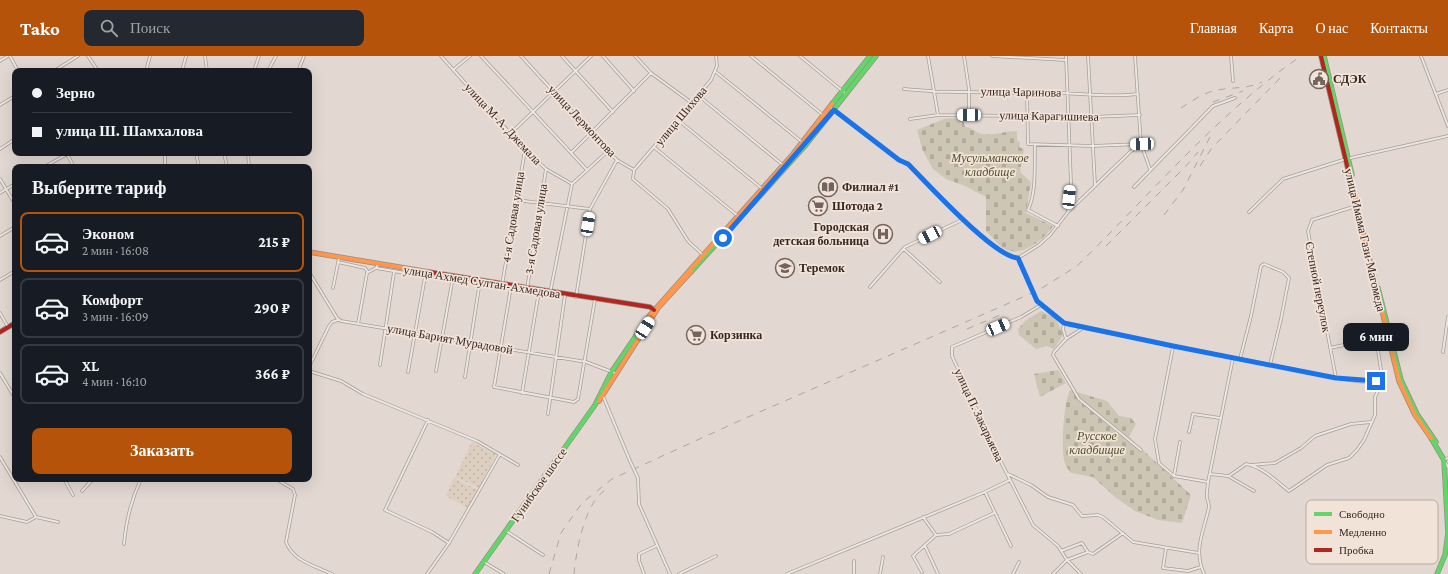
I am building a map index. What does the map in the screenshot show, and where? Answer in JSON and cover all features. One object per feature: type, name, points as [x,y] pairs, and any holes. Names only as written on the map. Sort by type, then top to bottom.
[{"type":"main road","points":[[614,372],[654,310],[738,216],[764,190],[824,116],[833,109],[869,58],[876,56]]},
{"type":"main road","name":"улица Имама Гази-Магомеда","points":[[1323,56],[1399,381],[1415,415],[1446,459]]},
{"type":"main road","points":[[614,372],[658,308],[764,190],[846,94],[869,58]]},
{"type":"main road","points":[[1347,158],[1388,331]]},
{"type":"main road","name":"улица Ахмед Султан-Ахмедова","points":[[312,253],[338,260],[452,279],[480,281],[576,297],[650,307],[654,310]]},
{"type":"main road","points":[[0,332],[12,325]]},
{"type":"main road","name":"Гунибское шоссе","points":[[475,574],[595,406],[614,372]]},
{"type":"main road","points":[[1437,574],[1445,555],[1448,533],[1446,459]]},
{"type":"street","points":[[0,61],[9,56],[16,68]]},
{"type":"street","points":[[59,68],[78,56]]},
{"type":"street","points":[[88,56],[96,68]]},
{"type":"street","points":[[147,68],[150,56]]},
{"type":"street","points":[[183,68],[186,56]]},
{"type":"street","points":[[205,56],[207,68]]},
{"type":"street","points":[[255,68],[259,56]]},
{"type":"street","points":[[270,68],[276,56]]},
{"type":"street","points":[[300,68],[304,56]]},
{"type":"street","name":"улица М-А. Джемала","points":[[441,56],[525,150],[546,169],[572,184]]},
{"type":"street","points":[[453,70],[470,56]]},
{"type":"street","points":[[482,56],[586,170]]},
{"type":"street","name":"улица Лермонтова","points":[[521,56],[617,160],[634,170]]},
{"type":"street","points":[[562,56],[613,112]]},
{"type":"street","points":[[511,133],[591,56]]},
{"type":"street","points":[[603,56],[634,91]]},
{"type":"street","points":[[635,56],[651,73],[692,103]]},
{"type":"street","points":[[716,56],[716,72],[802,143]]},
{"type":"street","points":[[751,56],[824,116]]},
{"type":"street","points":[[800,56],[846,94]]},
{"type":"street","points":[[928,56],[938,115]]},
{"type":"street","points":[[964,56],[969,92],[969,115]]},
{"type":"street","points":[[992,56],[1066,60]]},
{"type":"street","points":[[1066,56],[1070,183],[1068,212]]},
{"type":"street","points":[[1088,56],[1095,185]]},
{"type":"street","points":[[1135,56],[1142,144],[1150,169]]},
{"type":"street","points":[[1231,56],[1233,81]]},
{"type":"street","points":[[1421,56],[1448,126]]},
{"type":"street","name":"улица Шихова","points":[[634,170],[655,148],[699,96],[716,72]]},
{"type":"street","points":[[571,153],[651,73]]},
{"type":"street","name":"улица Чаринова","points":[[904,89],[934,92],[1027,92],[1121,96],[1138,94]]},
{"type":"street","points":[[1436,94],[1448,90]]},
{"type":"street","points":[[1027,92],[1028,144],[1092,146],[1142,144]]},
{"type":"street","points":[[699,96],[783,165]]},
{"type":"street","points":[[0,105],[12,98]]},
{"type":"street","points":[[1134,187],[1213,106],[1235,98]]},
{"type":"street","points":[[833,109],[899,160],[908,164],[962,220],[1005,254],[1018,258],[1039,245],[1058,226],[1068,212],[1095,185],[1142,144]]},
{"type":"street","name":"улица Карагишиева","points":[[910,119],[938,115],[1069,117],[1140,115]]},
{"type":"street","points":[[678,120],[764,190]]},
{"type":"street","points":[[1249,212],[1283,178],[1347,158],[1448,136]]},
{"type":"street","points":[[0,149],[12,141]]},
{"type":"street","points":[[1035,145],[1034,177],[1031,203],[1028,210],[1058,226]]},
{"type":"street","points":[[655,148],[738,216]]},
{"type":"street","name":"4-я Садовая улица","points":[[502,285],[525,150]]},
{"type":"street","points":[[550,293],[572,184],[608,150]]},
{"type":"street","points":[[49,164],[62,156]]},
{"type":"street","points":[[576,297],[590,209],[617,160]]},
{"type":"street","name":"3-я Садовая улица","points":[[527,289],[546,169]]},
{"type":"street","points":[[634,170],[633,179],[668,209],[688,241],[704,255]]},
{"type":"street","points":[[0,179],[12,199]]},
{"type":"street","points":[[0,193],[12,186]]},
{"type":"street","points":[[516,200],[590,209]]},
{"type":"street","name":"Степной переулок","points":[[1336,378],[1308,231],[1312,220],[1358,205]]},
{"type":"street","points":[[870,287],[904,249],[962,220]]},
{"type":"street","points":[[0,236],[12,229]]},
{"type":"street","points":[[904,249],[940,282]]},
{"type":"street","points":[[1018,258],[1037,301],[1064,323],[1336,378],[1365,381],[1376,381],[1380,378]]},
{"type":"street","points":[[333,288],[338,260],[365,268],[368,272]]},
{"type":"street","points":[[1240,359],[1251,316],[1261,266],[1264,264],[1283,272],[1289,278],[1282,319],[1270,365]]},
{"type":"street","points":[[358,324],[368,272],[377,266],[394,272],[425,278],[452,279],[436,371]]},
{"type":"street","points":[[380,365],[394,272]]},
{"type":"street","points":[[0,280],[12,273]]},
{"type":"street","points":[[312,277],[339,320],[332,322],[329,326],[312,361]]},
{"type":"street","points":[[408,372],[425,278]]},
{"type":"street","points":[[465,377],[480,281]]},
{"type":"street","points":[[511,287],[494,387],[551,399],[576,401],[586,362],[595,299]]},
{"type":"street","points":[[522,393],[539,291]]},
{"type":"street","points":[[548,414],[558,357],[565,295]]},
{"type":"street","name":"улица П. Закарьяева","points":[[1041,305],[1021,317],[952,347],[952,356],[1007,474],[1033,525],[1061,551],[1067,560],[1081,574]]},
{"type":"street","points":[[0,313],[8,327]]},
{"type":"street","points":[[1443,352],[1448,317]]},
{"type":"street","name":"улица Барият Мурадовой","points":[[339,320],[586,362],[614,372]]},
{"type":"street","points":[[1064,323],[1063,329],[1066,339]]},
{"type":"street","points":[[1083,328],[1066,339],[1053,355],[1075,394],[1085,405],[1141,450]]},
{"type":"street","points":[[1330,348],[1376,338],[1380,333],[1388,331]]},
{"type":"street","points":[[1251,465],[1265,472],[1289,491],[1327,465],[1348,458],[1364,440],[1375,416],[1375,397],[1380,387],[1380,378],[1382,376],[1376,338]]},
{"type":"street","points":[[1173,346],[1155,438],[1159,463],[1174,476],[1208,482]]},
{"type":"street","points":[[1204,574],[1201,567],[1199,553],[1201,531],[1209,505],[1207,497],[1208,482],[1233,358]]},
{"type":"street","points":[[312,372],[341,381],[363,394],[428,420],[500,453],[518,465]]},
{"type":"street","points":[[0,373],[12,393]]},
{"type":"street","points":[[601,395],[638,478],[639,504],[656,546],[670,574]]},
{"type":"street","points":[[1189,432],[1193,414],[1221,418]]},
{"type":"street","points":[[428,420],[385,510],[432,532],[449,543]]},
{"type":"street","points":[[1229,476],[1246,464],[1275,463],[1301,448],[1315,436],[1351,424],[1371,422]]},
{"type":"street","points":[[1174,476],[1180,442]]},
{"type":"street","points":[[427,574],[449,543],[500,453]]},
{"type":"street","points":[[0,457],[12,477]]},
{"type":"street","points":[[1446,459],[1448,467]]},
{"type":"street","points":[[1007,474],[1031,485],[1048,497],[1073,505],[1082,516],[1098,515],[1103,517],[1133,542],[1199,553]]},
{"type":"street","points":[[1210,474],[1229,476],[1254,491]]},
{"type":"street","points":[[787,574],[923,516],[985,492],[1010,480]]},
{"type":"street","points":[[15,482],[36,517]]},
{"type":"street","points":[[66,482],[73,495]]},
{"type":"street","points":[[82,492],[91,482]]},
{"type":"street","points":[[124,544],[126,521],[140,482]]},
{"type":"street","points":[[281,482],[292,489],[296,495],[286,542],[289,550],[295,557],[332,574]]},
{"type":"street","points":[[985,492],[994,514],[1011,546]]},
{"type":"street","points":[[923,516],[936,535],[946,536],[994,514]]},
{"type":"street","points":[[0,516],[27,522],[36,517],[58,522]]},
{"type":"street","points":[[506,531],[543,555]]},
{"type":"street","points":[[1053,574],[1067,560],[1088,552],[1093,554],[1123,533]]},
{"type":"street","points":[[922,572],[913,556],[936,535]]},
{"type":"street","points":[[1061,551],[1082,542],[1088,552]]},
{"type":"street","points":[[644,574],[639,560],[639,554],[656,546]]},
{"type":"street","points":[[925,546],[938,574]]},
{"type":"street","points":[[1166,547],[1163,568],[1188,571],[1201,567]]},
{"type":"street","points":[[679,574],[716,556]]},
{"type":"street","points":[[880,574],[883,557]]},
{"type":"street","points":[[854,561],[854,574]]},
{"type":"street","points":[[484,562],[504,574]]},
{"type":"street","points":[[1013,574],[1019,562]]},
{"type":"shaded area","points":[[472,442],[496,454],[479,488],[455,477]]},
{"type":"shaded area","points":[[454,478],[478,490],[468,508],[446,496]]},
{"type":"green space","name":"Мусульманское кладбище","points":[[952,118],[963,120],[965,127],[982,134],[1017,131],[1017,140],[1020,143],[1019,147],[1024,149],[1020,172],[1031,182],[1026,213],[1053,226],[1044,237],[1032,246],[1018,251],[1011,251],[1002,247],[986,231],[986,197],[965,186],[946,179],[933,169],[923,151],[917,130],[944,119]]},
{"type":"green space","points":[[1041,311],[1056,318],[1063,335],[1054,349],[1046,346],[1036,349],[1019,335],[1018,329],[1025,321]]},
{"type":"green space","points":[[1058,370],[1066,383],[1040,397],[1034,374]]},
{"type":"green space","name":"Русское кладбищие","points":[[1070,390],[1107,401],[1119,416],[1131,418],[1136,424],[1129,437],[1191,495],[1182,523],[1158,520],[1135,511],[1115,497],[1093,477],[1071,473],[1066,466],[1063,453],[1066,404]]},
{"type":"railway","points":[[549,574],[561,533],[582,503],[612,479],[739,421],[1039,290],[1077,266],[1212,129],[1270,79],[1301,56]]},
{"type":"railway","points":[[1200,166],[1211,149],[1281,77]]},
{"type":"railway","points":[[1181,108],[1198,97],[1213,91],[1246,87],[1262,82]]},
{"type":"railway","points":[[1213,102],[1243,91]]},
{"type":"railway","points":[[1164,215],[1183,190],[1210,137]]},
{"type":"railway","points":[[1106,246],[1185,167],[1198,152]]},
{"type":"railway","points":[[967,329],[1000,315]]},
{"type":"railway","points":[[574,574],[579,542],[586,518],[591,507],[604,491]]},
{"type":"traffic: fast","points":[[832,104],[870,56]]},
{"type":"traffic: fast","points":[[691,272],[805,146],[876,56]]},
{"type":"traffic: fast","points":[[1324,56],[1352,175]]},
{"type":"traffic: fast","points":[[1378,288],[1401,380],[1417,414],[1436,442]]},
{"type":"traffic: fast","points":[[475,574],[595,405],[612,371],[650,315]]},
{"type":"traffic: fast","points":[[1431,438],[1444,460],[1448,533],[1445,555],[1437,574]]},
{"type":"traffic: slow","points":[[650,315],[793,154],[832,104]]},
{"type":"traffic: slow","points":[[1351,182],[1399,381],[1415,415],[1431,438]]},
{"type":"traffic: slow","points":[[312,252],[429,272]]},
{"type":"traffic: slow","points":[[599,401],[658,308],[691,272]]},
{"type":"traffic: jam","points":[[1321,56],[1351,182]]},
{"type":"traffic: jam","points":[[429,272],[650,307],[654,310]]},
{"type":"traffic: jam","points":[[0,332],[12,325]]},
{"type":"place","name":"СДЭК","points":[[1319,79]]},
{"type":"place","name":"Филиал #1","points":[[828,187]]},
{"type":"place","name":"Шотода 2","points":[[818,206]]},
{"type":"place","name":"Городская детская больница","points":[[883,234]]},
{"type":"place","name":"Теремок","points":[[785,268]]},
{"type":"place","name":"Корзинка","points":[[696,335]]},
{"type":"route","points":[[723,238],[805,146],[834,110],[899,160],[908,164],[962,220],[1005,254],[1013,258],[1018,258],[1037,301],[1064,323],[1336,378],[1376,381]]}]
